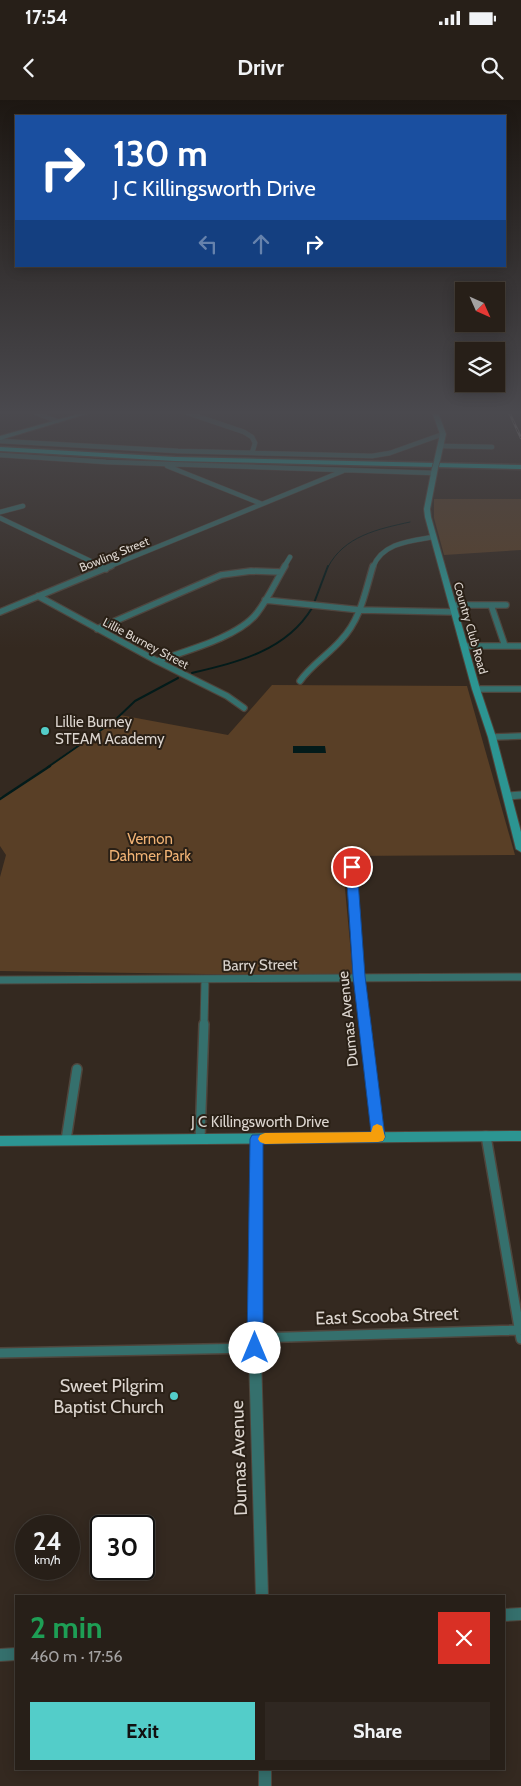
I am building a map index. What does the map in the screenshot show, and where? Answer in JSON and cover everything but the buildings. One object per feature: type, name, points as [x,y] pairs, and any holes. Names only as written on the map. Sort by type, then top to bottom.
[{"type":"street","points":[[229,491],[262,504]]},
{"type":"street","name":"Bowling Street","points":[[0,612],[295,491]]},
{"type":"street","name":"Country Club Road","points":[[430,491],[427,509],[433,537],[492,737],[521,849]]},
{"type":"street","points":[[0,512],[23,506]]},
{"type":"street","points":[[0,518],[106,569]]},
{"type":"street","points":[[300,681],[313,664],[346,635],[361,610],[377,558],[384,551],[402,542],[433,537]]},
{"type":"street","points":[[157,661],[242,627],[257,614],[290,557]]},
{"type":"street","points":[[97,629],[221,575],[251,571],[281,572]]},
{"type":"street","name":"Lillie Burney Street","points":[[38,596],[157,661],[227,696],[244,708]]},
{"type":"street","points":[[265,600],[361,610],[506,605]]},
{"type":"street","points":[[491,605],[505,646]]},
{"type":"street","points":[[465,646],[521,646]]},
{"type":"street","points":[[476,688],[521,689]]},
{"type":"street","points":[[492,737],[521,736]]},
{"type":"street","points":[[508,796],[521,796]]},
{"type":"street","name":"Dumas Avenue","points":[[352,867],[359,976],[378,1137]]},
{"type":"street","name":"Barry Street","points":[[0,980],[206,980],[359,976],[521,977]]},
{"type":"street","points":[[200,1138],[206,980]]},
{"type":"street","points":[[66,1140],[77,1069]]},
{"type":"street","points":[[486,1136],[520,1335]]},
{"type":"street","name":"J C Killingsworth Drive","points":[[0,1141],[521,1136]]},
{"type":"street","name":"Dumas Avenue","points":[[257,1139],[255,1343],[262,1595]]},
{"type":"street","name":"East Scooba Street","points":[[0,1353],[520,1335]]},
{"type":"street","points":[[505,1615],[521,1614]]},
{"type":"street","points":[[0,1655],[15,1654]]},
{"type":"street","points":[[265,1770],[265,1786]]},
{"type":"green space","points":[[434,499],[521,499],[521,550],[444,555],[434,518]]},
{"type":"green space","name":"Vernon Dahmer Park","points":[[272,685],[467,686],[515,855],[342,856],[353,976],[0,971],[0,877],[6,855],[0,846],[0,797],[13,791],[120,715],[228,735]]},
{"type":"water","points":[[293,746],[325,746],[326,753],[293,753]]},
{"type":"waterway","points":[[328,567],[335,556],[353,541],[374,531],[410,522]]},
{"type":"waterway","points":[[314,603],[328,566]]},
{"type":"waterway","points":[[192,673],[243,659],[275,645],[289,635],[312,608]]},
{"type":"waterway","points":[[48,767],[114,721],[135,701],[178,678]]},
{"type":"waterway","points":[[0,799],[50,766]]},
{"type":"slow traffic","points":[[265,1139],[378,1137],[377,1130]]},
{"type":"place","name":"Lillie Burney STEAM Academy","points":[[45,731]]},
{"type":"place","name":"Sweet Pilgrim Baptist Church","points":[[174,1396]]},
{"type":"route","points":[[255,1348],[257,1139],[378,1137],[359,976],[352,867]]}]
